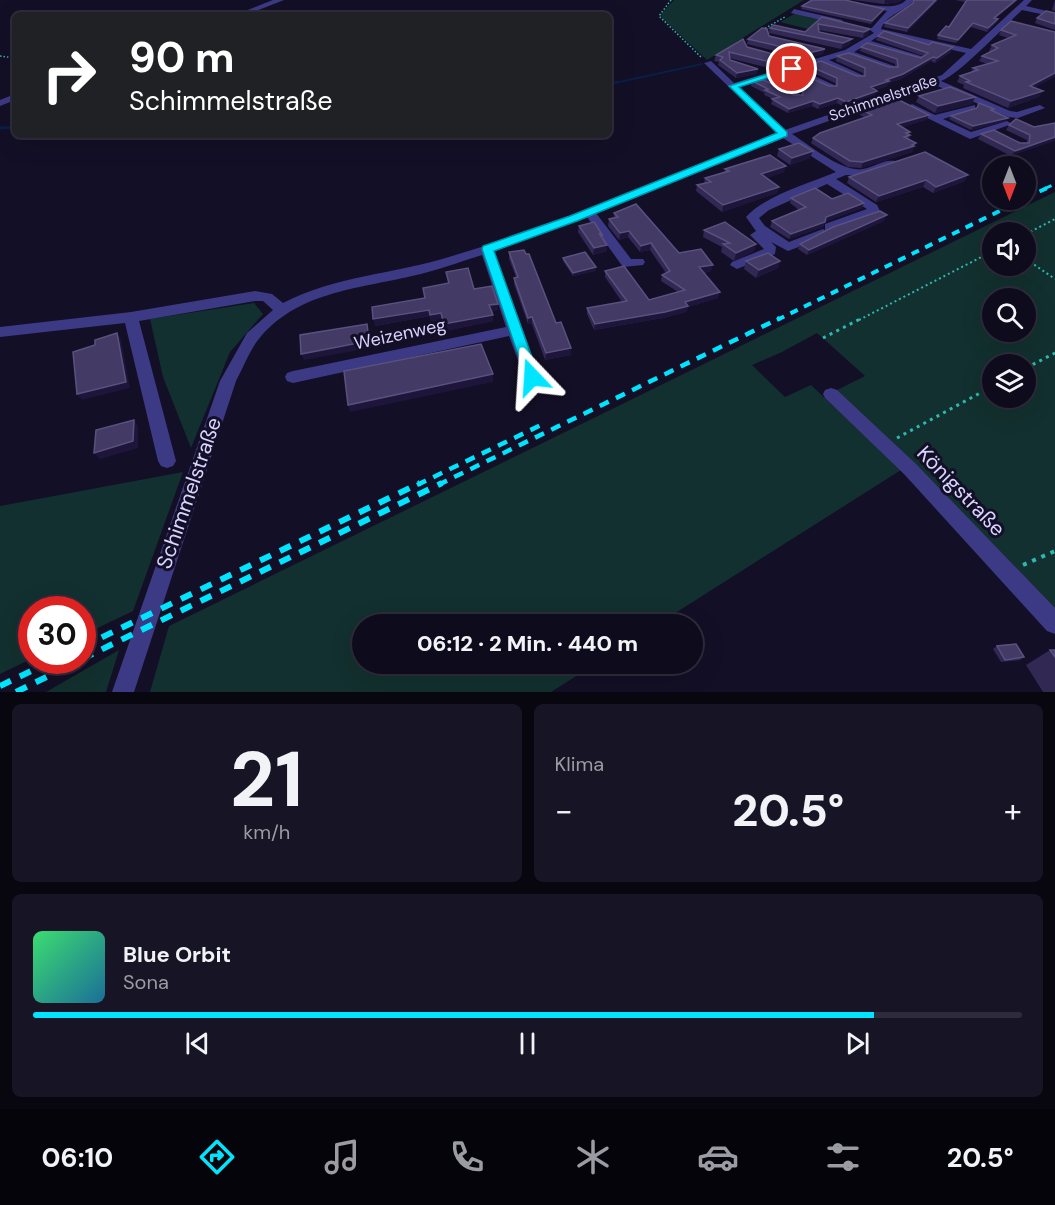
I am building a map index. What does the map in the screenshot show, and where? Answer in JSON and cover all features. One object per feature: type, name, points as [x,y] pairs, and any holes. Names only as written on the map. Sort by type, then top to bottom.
[{"type":"street","points":[[247,12],[280,0]]},
{"type":"street","points":[[840,0],[860,2],[892,10]]},
{"type":"street","points":[[733,86],[760,73],[773,74],[792,64],[808,64],[837,53],[848,52],[867,43],[878,34],[876,27],[892,10],[905,6],[910,0]]},
{"type":"street","name":"Schimmelstraße","points":[[123,692],[228,381],[252,337],[282,310],[326,289],[411,272],[487,249],[590,212],[784,134],[945,77],[1028,0]]},
{"type":"street","points":[[1020,7],[1055,15]]},
{"type":"street","points":[[794,11],[845,23]]},
{"type":"street","points":[[1007,20],[1017,23]]},
{"type":"street","points":[[867,28],[974,52]]},
{"type":"street","points":[[844,38],[920,57]]},
{"type":"street","points":[[825,50],[837,53]]},
{"type":"street","points":[[848,52],[891,68]]},
{"type":"street","points":[[821,60],[860,77]]},
{"type":"street","points":[[708,63],[784,134],[844,172]]},
{"type":"street","points":[[792,64],[831,87]]},
{"type":"street","points":[[760,73],[797,96]]},
{"type":"street","points":[[933,81],[1008,114],[1018,115],[1040,108]]},
{"type":"street","points":[[890,96],[970,136],[1006,124]]},
{"type":"street","points":[[935,118],[972,107]]},
{"type":"street","points":[[991,129],[1012,139]]},
{"type":"street","points":[[737,265],[771,249],[751,229],[752,217],[765,207],[844,172],[861,172],[903,160]]},
{"type":"street","points":[[752,217],[761,229],[788,247],[874,211],[873,208],[828,179]]},
{"type":"street","points":[[590,212],[628,264],[638,262]]},
{"type":"street","points":[[487,249],[532,377]]},
{"type":"street","points":[[0,332],[131,317],[255,296],[267,297],[282,310]]},
{"type":"street","name":"Schimmelstraße","points":[[131,317],[167,462]]},
{"type":"street","name":"Weizenweg","points":[[293,377],[514,330]]},
{"type":"street","name":"Königstraße","points":[[831,394],[885,445],[1055,623]]},
{"type":"path","points":[[671,0],[659,16],[708,63]]},
{"type":"path","points":[[758,33],[794,11]]},
{"type":"path","points":[[1036,229],[1055,219]]},
{"type":"path","points":[[823,338],[982,257]]},
{"type":"path","points":[[1036,266],[1055,279]]},
{"type":"path","points":[[1036,363],[1055,353]]},
{"type":"path","points":[[885,445],[982,392]]},
{"type":"path","points":[[1008,572],[1055,551]]},
{"type":"green space","points":[[674,0],[804,0],[707,60],[662,18],[661,14]]},
{"type":"green space","points":[[796,13],[821,19],[808,29],[780,22]]},
{"type":"green space","points":[[1055,192],[1055,613],[835,391],[865,376],[817,333],[752,365],[785,397],[811,385],[901,470],[674,614],[352,614],[352,674],[580,674],[551,692],[150,692],[169,626],[982,228],[982,276],[1036,276],[1036,222],[994,222],[1018,210],[1036,210],[1036,201]]},
{"type":"green space","points":[[254,303],[263,314],[230,352],[191,448],[163,377],[150,319]]},
{"type":"green space","points":[[183,472],[133,611],[96,629],[96,596],[18,596],[18,665],[0,674],[0,506]]},
{"type":"green space","points":[[119,650],[106,692],[46,692],[77,674],[96,674],[96,663]]},
{"type":"building","points":[[812,0],[845,0],[884,9],[872,21],[802,6]]},
{"type":"building","points":[[914,0],[936,0],[908,28],[885,23],[913,3]]},
{"type":"building","points":[[967,0],[1016,0],[994,18],[998,19],[988,28],[973,23],[958,40],[938,35],[946,26],[949,27]]},
{"type":"building","points":[[1046,11],[1055,13],[1055,24],[1037,18]]},
{"type":"building","points":[[822,17],[870,29],[864,32],[818,24],[819,32],[852,39],[843,43],[770,28],[774,25],[805,32]]},
{"type":"building","points":[[1011,21],[1055,32],[1055,73],[1030,86],[1043,91],[1011,101],[966,82],[970,81],[960,76],[978,70],[973,68],[998,61],[982,56],[998,48],[992,45],[1016,35],[1001,30]]},
{"type":"building","points":[[762,28],[767,29],[769,36],[825,49],[809,53],[748,39]]},
{"type":"building","points":[[884,31],[929,45],[932,42],[953,47],[937,58],[933,57],[903,74],[886,80],[889,81],[871,87],[877,91],[846,102],[838,98],[820,104],[813,101],[789,109],[772,99],[780,97],[752,81],[761,79],[794,95],[803,95],[803,87],[776,74],[792,70],[829,86],[837,86],[837,78],[807,65],[821,61],[857,76],[865,76],[865,68],[837,56],[849,53],[889,67],[898,67],[897,59],[861,47],[867,43],[921,58],[928,53],[878,36]]},
{"type":"building","points":[[743,39],[747,47],[791,59],[774,63],[729,52],[730,60],[758,69],[737,73],[720,60],[723,57],[716,55]]},
{"type":"building","points":[[950,87],[975,97],[938,106],[919,96]]},
{"type":"building","points":[[891,96],[929,115],[897,124],[910,132],[906,133],[910,135],[904,137],[916,143],[912,145],[914,146],[863,162],[850,161],[813,138],[820,133],[872,115],[859,108]]},
{"type":"building","points":[[979,103],[1008,118],[973,126],[951,116],[977,108]]},
{"type":"building","points":[[1016,119],[1034,127],[1055,123],[1055,137],[1015,151],[981,134],[994,130],[1020,143],[1029,143],[1030,135],[1009,125]]},
{"type":"building","points":[[799,143],[813,151],[792,158],[779,149]]},
{"type":"building","points":[[925,152],[968,175],[936,187],[926,180],[879,196],[849,177]]},
{"type":"building","points":[[770,155],[786,166],[761,174],[779,187],[723,205],[697,185],[711,182],[705,178],[729,171],[725,169]]},
{"type":"building","points":[[815,188],[832,199],[848,193],[864,203],[826,217],[825,222],[791,234],[772,221],[806,207],[791,198]]},
{"type":"building","points":[[636,204],[679,253],[701,249],[713,265],[699,267],[720,292],[685,302],[688,306],[665,312],[595,324],[587,308],[627,301],[605,271],[624,266],[649,300],[685,290],[662,275],[670,271],[651,243],[641,246],[629,231],[620,233],[609,219],[618,217],[614,213]]},
{"type":"building","points":[[880,211],[887,215],[809,250],[800,244],[833,227]]},
{"type":"building","points":[[594,222],[607,245],[594,248],[579,226]]},
{"type":"building","points":[[725,222],[756,244],[736,253],[723,244],[730,243],[704,230]]},
{"type":"building","points":[[524,250],[526,254],[529,254],[556,323],[561,322],[571,348],[546,353],[532,317],[528,318],[514,278],[518,277],[509,252]]},
{"type":"building","points":[[585,252],[596,267],[573,273],[563,258]]},
{"type":"building","points":[[768,253],[780,261],[759,270],[746,261]]},
{"type":"building","points":[[468,268],[474,289],[492,286],[498,304],[489,305],[493,315],[444,324],[441,313],[430,315],[429,310],[373,319],[372,307],[425,298],[423,288],[449,283],[446,272]]},
{"type":"building","points":[[367,324],[369,341],[301,354],[300,335]]},
{"type":"building","points":[[117,333],[126,382],[77,394],[73,352],[95,345],[95,340]]},
{"type":"building","points":[[481,344],[493,374],[348,405],[344,371]]},
{"type":"building","points":[[134,420],[133,441],[94,453],[96,430]]},
{"type":"building","points":[[1016,644],[1024,657],[1005,660],[997,646]]},
{"type":"waterway","points":[[612,84],[702,64]]},
{"type":"waterway","points":[[612,83],[617,82]]},
{"type":"waterway","points":[[0,128],[12,127]]},
{"type":"railway","points":[[1046,188],[1055,184]]},
{"type":"railway","points":[[1036,193],[1049,187]]},
{"type":"railway","points":[[777,320],[1002,210]]},
{"type":"railway","points":[[438,485],[780,318]]},
{"type":"railway","points":[[417,485],[541,425]]},
{"type":"railway","points":[[96,640],[420,483]]},
{"type":"railway","points":[[96,652],[442,483]]},
{"type":"railway","points":[[0,686],[25,674]]},
{"type":"railway","points":[[16,692],[53,674]]},
{"type":"route","points":[[532,377],[487,249],[573,219],[784,134],[733,86],[792,69]]}]
